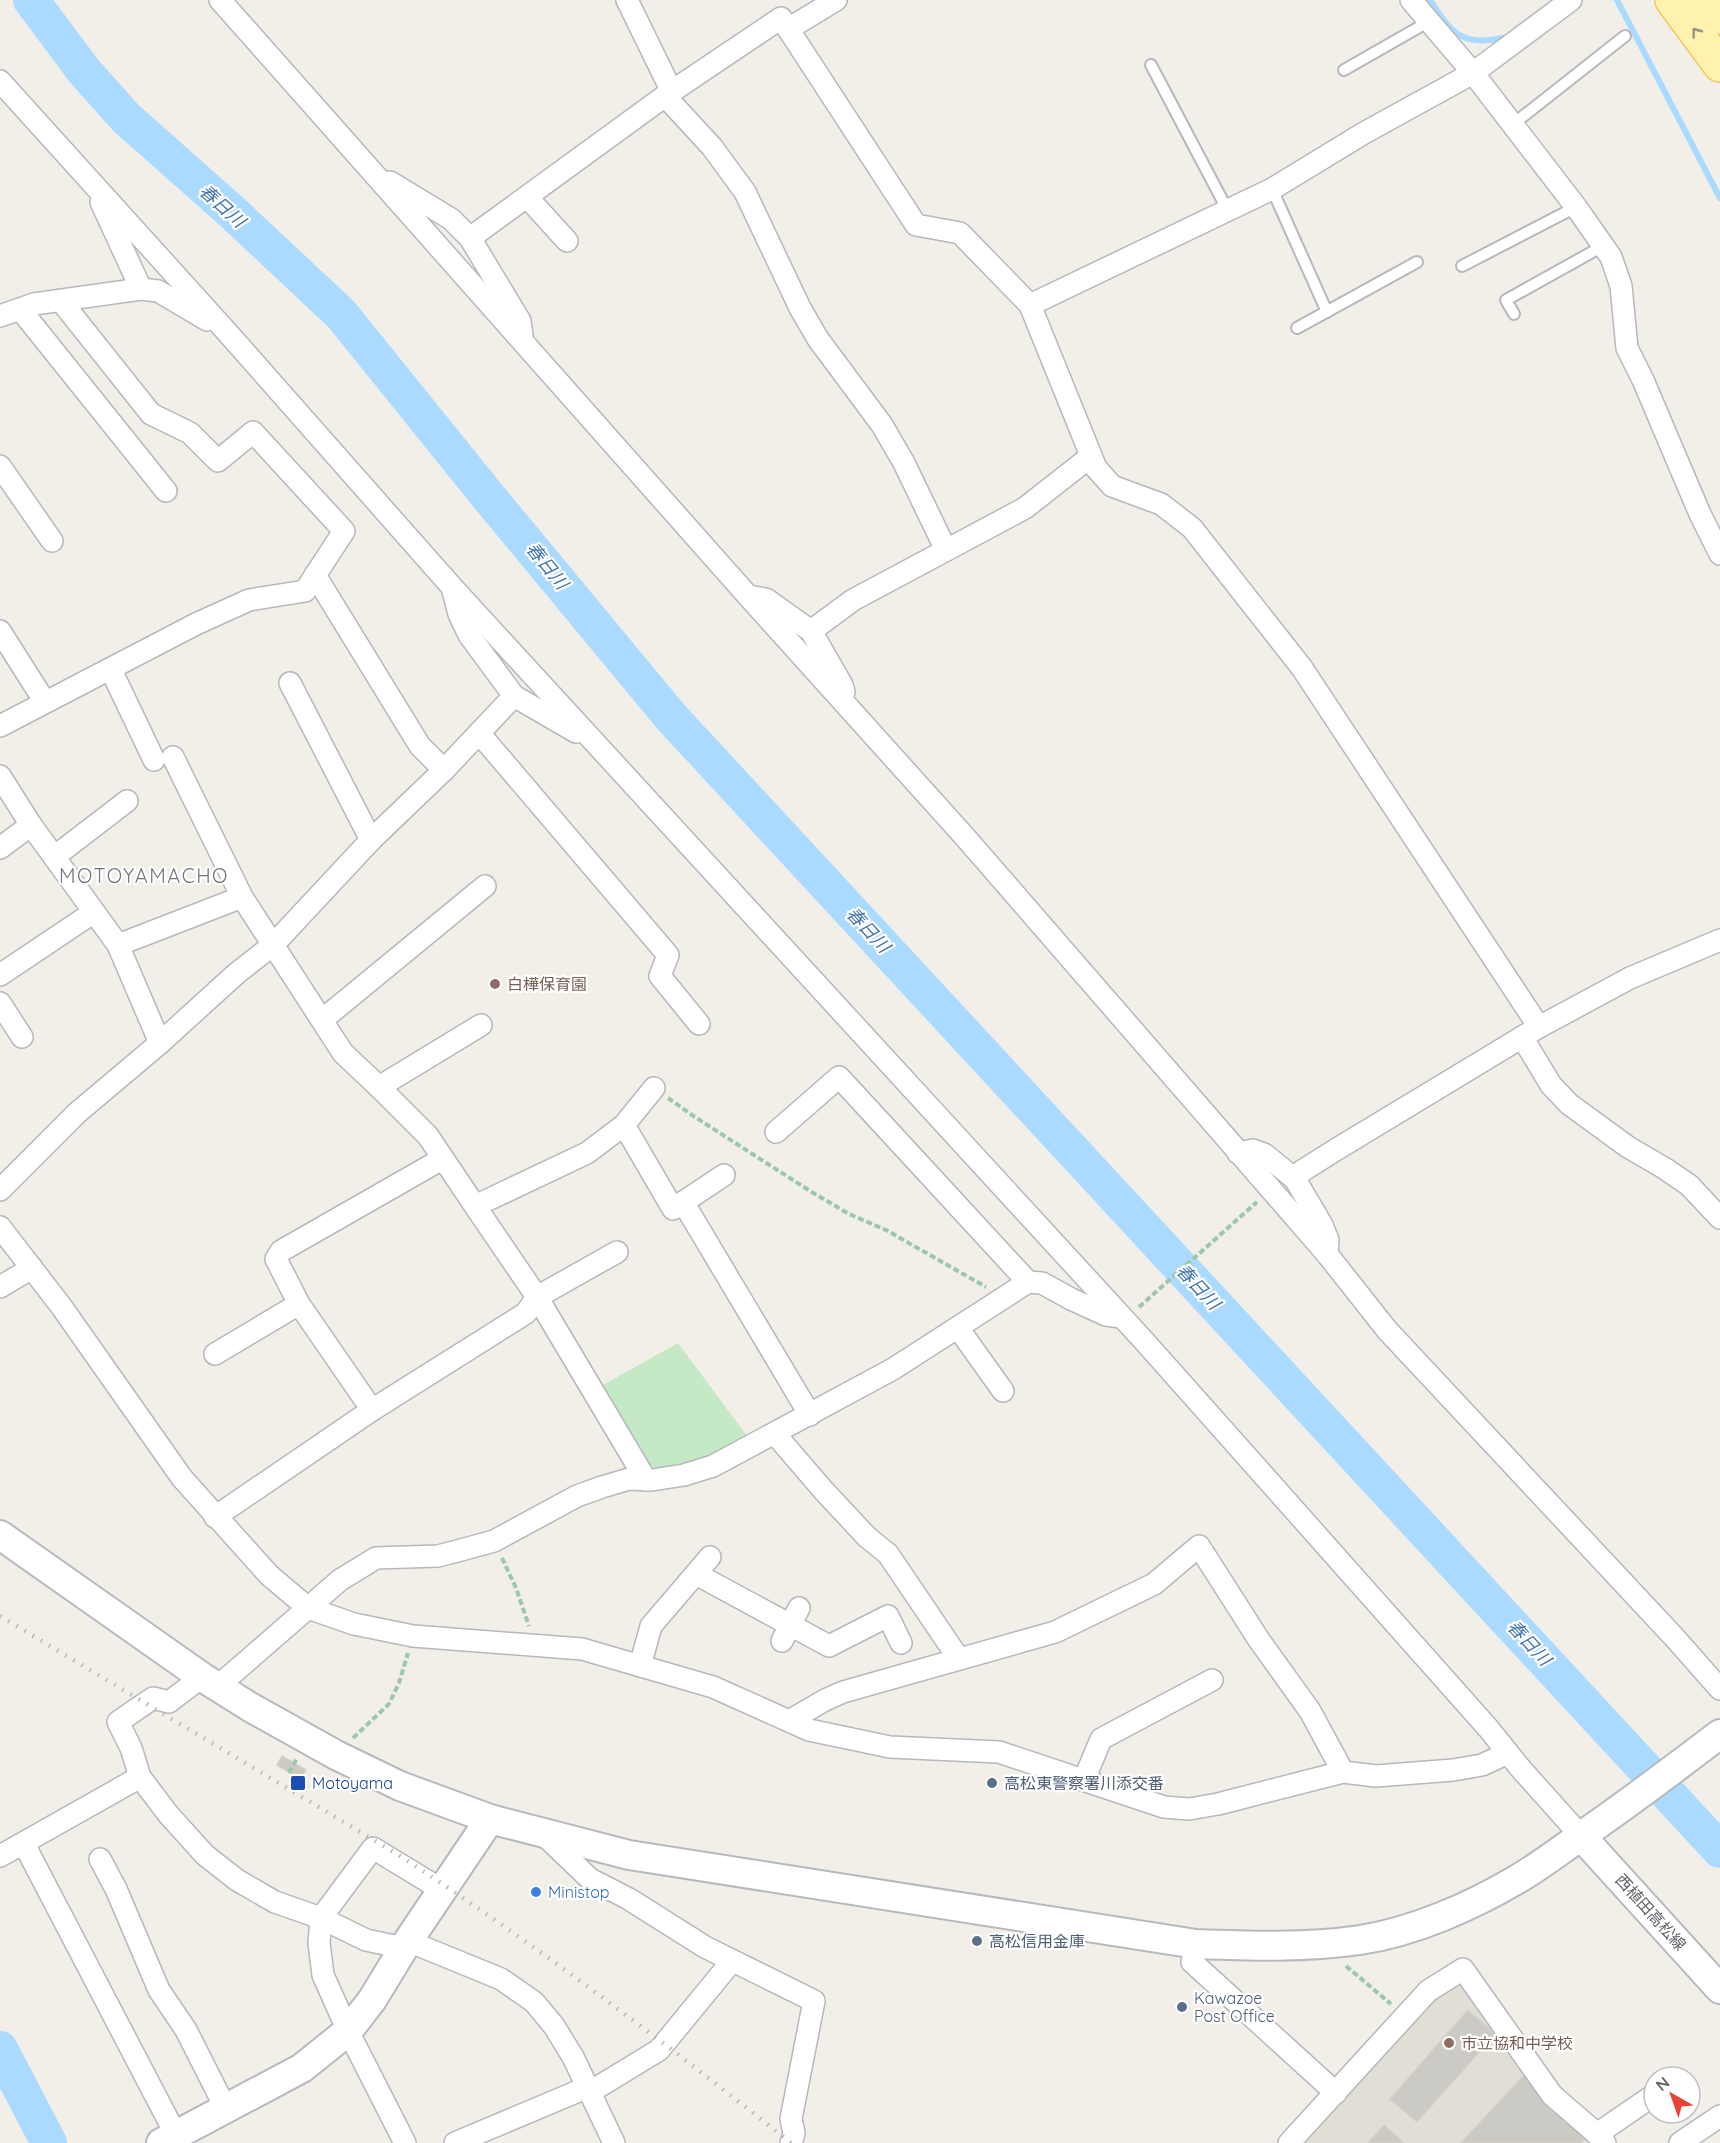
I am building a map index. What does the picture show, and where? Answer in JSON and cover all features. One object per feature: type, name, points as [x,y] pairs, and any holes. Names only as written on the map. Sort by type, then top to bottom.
[{"type":"main road","points":[[1672,0],[1720,65]]},
{"type":"main road","points":[[1707,0],[1720,17]]},
{"type":"street","points":[[220,0],[748,596],[965,837],[1327,1254],[1387,1330],[1720,1689]]},
{"type":"street","points":[[627,0],[669,94],[746,192],[800,308],[819,339],[882,425],[904,464],[946,550]]},
{"type":"street","points":[[788,29],[836,0]]},
{"type":"street","points":[[1411,0],[1473,73],[1576,207],[1611,257],[1621,286],[1627,348],[1720,554]]},
{"type":"street","points":[[1030,305],[1272,189],[1473,73],[1571,0]]},
{"type":"street","points":[[470,238],[669,94],[781,18],[916,225],[960,233],[1030,305],[1096,468],[1112,486],[1161,504],[1192,528],[1302,668],[1530,1032],[1551,1085],[1569,1104],[1628,1147],[1689,1185],[1720,1218]]},
{"type":"street","points":[[0,81],[226,331],[452,587],[1129,1313],[1508,1754],[1592,1829]]},
{"type":"street","points":[[372,171],[451,219],[470,238],[520,321],[523,342]]},
{"type":"street","points":[[92,183],[141,289]]},
{"type":"street","points":[[527,197],[567,241]]},
{"type":"street","points":[[0,316],[34,304],[141,289],[158,291],[226,331]]},
{"type":"street","points":[[0,726],[196,624],[249,600],[305,591],[344,531],[253,432],[218,461],[190,433],[151,414],[61,301]]},
{"type":"street","points":[[21,309],[166,491]]},
{"type":"street","points":[[811,632],[853,600],[1025,508],[1090,456]]},
{"type":"street","points":[[0,466],[52,541]]},
{"type":"street","points":[[315,575],[420,746],[444,770]]},
{"type":"street","points":[[452,587],[459,614],[469,635],[514,696],[596,744]]},
{"type":"street","points":[[748,596],[766,599],[811,632],[842,685],[848,707]]},
{"type":"street","points":[[0,631],[45,702]]},
{"type":"street","points":[[111,670],[164,758],[242,897],[343,1053],[422,1129],[537,1297],[646,1480]]},
{"type":"street","points":[[290,683],[370,840]]},
{"type":"street","points":[[0,1190],[77,1113],[160,1043],[237,973],[273,945],[370,840],[444,770],[514,696]]},
{"type":"street","points":[[479,733],[668,955],[660,976],[699,1023]]},
{"type":"street","points":[[0,776],[31,825],[118,945],[160,1043]]},
{"type":"street","points":[[54,857],[127,801]]},
{"type":"street","points":[[0,848],[31,825]]},
{"type":"street","points":[[322,1020],[485,886]]},
{"type":"street","points":[[118,945],[242,897]]},
{"type":"street","points":[[0,975],[94,912]]},
{"type":"street","points":[[1295,1179],[1302,1171],[1337,1149],[1530,1032],[1630,978],[1720,940]]},
{"type":"street","points":[[0,1003],[22,1037]]},
{"type":"street","points":[[379,1087],[481,1024]]},
{"type":"street","points":[[776,1132],[839,1077],[1028,1282]]},
{"type":"street","points":[[475,1206],[587,1153],[624,1125],[654,1088]]},
{"type":"street","points":[[624,1125],[674,1209],[724,1175]]},
{"type":"street","points":[[1238,1153],[1253,1150],[1264,1154],[1295,1179],[1322,1225],[1328,1240],[1327,1254]]},
{"type":"street","points":[[372,1410],[299,1304],[276,1259],[281,1251],[442,1159]]},
{"type":"street","points":[[682,1202],[810,1415]]},
{"type":"street","points":[[0,1227],[61,1306],[182,1478],[269,1575],[308,1608],[354,1624],[413,1635],[582,1649],[713,1687],[809,1730],[890,1747],[999,1752],[1164,1807],[1190,1809],[1218,1804],[1343,1772],[1376,1776],[1453,1770],[1482,1765],[1508,1754]]},
{"type":"street","points":[[215,1516],[372,1410],[526,1313],[537,1297],[617,1252]]},
{"type":"street","points":[[0,1287],[32,1268]]},
{"type":"street","points":[[614,2143],[573,2057],[554,2025],[534,2002],[501,1979],[406,1945],[366,1940],[321,1917],[275,1902],[230,1874],[205,1855],[168,1815],[140,1777],[131,1748],[118,1722],[153,1698],[169,1702],[210,1682],[308,1608],[340,1580],[376,1558],[438,1556],[494,1541],[577,1496],[629,1479],[646,1480],[684,1475],[713,1466],[893,1369],[1028,1282],[1042,1283],[1106,1315],[1129,1313]]},
{"type":"street","points":[[215,1354],[299,1304]]},
{"type":"street","points":[[958,1328],[1003,1391]]},
{"type":"street","points":[[775,1434],[831,1499],[867,1537],[888,1554],[959,1659]]},
{"type":"street","points":[[0,1535],[210,1682],[336,1755],[400,1786],[490,1819],[629,1855],[1196,1944],[1249,1946],[1314,1944],[1361,1940],[1420,1925],[1517,1880],[1592,1829],[1720,1734]]},
{"type":"street","points":[[789,1721],[843,1692],[1055,1632],[1154,1584],[1199,1546],[1259,1640],[1310,1711],[1343,1772]]},
{"type":"street","points":[[640,1665],[651,1626],[710,1557]]},
{"type":"street","points":[[696,1574],[829,1646],[888,1616],[901,1642]]},
{"type":"street","points":[[1084,1780],[1101,1739],[1212,1680]]},
{"type":"street","points":[[0,1856],[140,1777]]},
{"type":"street","points":[[24,1844],[169,2139],[302,2068],[348,2031],[372,2000],[490,1819]]},
{"type":"street","name":"西植田高松線","points":[[1592,1829],[1720,1989]]},
{"type":"street","points":[[541,1833],[590,1879],[629,1899],[705,1947],[814,2001],[791,2119],[794,2133],[791,2143]]},
{"type":"street","points":[[405,2143],[348,2031],[323,1975],[319,1943],[321,1917],[373,1848],[442,1890]]},
{"type":"street","points":[[100,1859],[116,1889],[159,1989],[186,2030],[226,2109]]},
{"type":"street","points":[[1196,1944],[1192,1962],[1336,2093]]},
{"type":"street","points":[[455,2143],[589,2090],[659,2050],[732,1961]]},
{"type":"street","points":[[1289,2143],[1428,1991],[1463,1969],[1552,2095],[1601,2138],[1642,2105]]},
{"type":"street","points":[[1680,2143],[1720,2116]]},
{"type":"lane","points":[[1344,70],[1428,22]]},
{"type":"lane","points":[[1512,125],[1625,36]]},
{"type":"lane","points":[[1150,65],[1228,211]]},
{"type":"lane","points":[[1272,189],[1327,312]]},
{"type":"lane","points":[[1462,266],[1576,207]]},
{"type":"lane","points":[[1514,314],[1506,300],[1603,246]]},
{"type":"lane","points":[[1297,328],[1417,262]]},
{"type":"path","points":[[654,1088],[695,1118],[810,1191],[849,1214],[886,1230],[1005,1298]]},
{"type":"path","points":[[1129,1313],[1260,1199]]},
{"type":"path","points":[[494,1541],[516,1588],[529,1624],[531,1644]]},
{"type":"path","points":[[336,1755],[389,1704],[399,1683],[413,1635]]},
{"type":"path","points":[[289,1773],[294,1763]]},
{"type":"path","points":[[1344,1964],[1406,2016]]},
{"type":"shaded area","name":"市立協和中学校","points":[[1461,1975],[1599,2143],[1301,2143],[1434,1993]]},
{"type":"green space","points":[[678,1343],[747,1436],[716,1457],[659,1470],[651,1465],[603,1385]]},
{"type":"building","points":[[282,1756],[306,1770],[300,1779],[277,1765]]},
{"type":"building","points":[[1468,2010],[1495,2034],[1417,2122],[1390,2099]]},
{"type":"building","points":[[1524,2075],[1590,2133],[1581,2143],[1461,2143]]},
{"type":"building","points":[[1384,2125],[1404,2143],[1368,2143]]},
{"type":"waterway","name":"春日川","points":[[31,0],[84,71],[126,118],[232,212],[341,314],[671,717],[1720,1850]]},
{"type":"waterway","points":[[1430,0],[1444,21],[1459,35],[1477,40],[1503,38]]},
{"type":"waterway","points":[[1617,0],[1720,198]]},
{"type":"waterway","points":[[0,2049],[49,2143]]},
{"type":"railway","points":[[0,1616],[397,1854],[498,1922],[598,1994],[791,2143]]},
{"type":"place","name":"白樺保育園","points":[[495,984]]},
{"type":"place","name":"Motoyama","points":[[298,1783]]},
{"type":"place","name":"高松東警察署川添交番","points":[[992,1783]]},
{"type":"place","name":"Ministop","points":[[536,1892]]},
{"type":"place","name":"高松信用金庫","points":[[977,1941]]},
{"type":"place","name":"Kawazoe Post Office","points":[[1182,2007]]},
{"type":"place","name":"市立協和中学校","points":[[1449,2043]]},
{"type":"district","name":"MOTOYAMACHO","points":[[144,876]]}]
